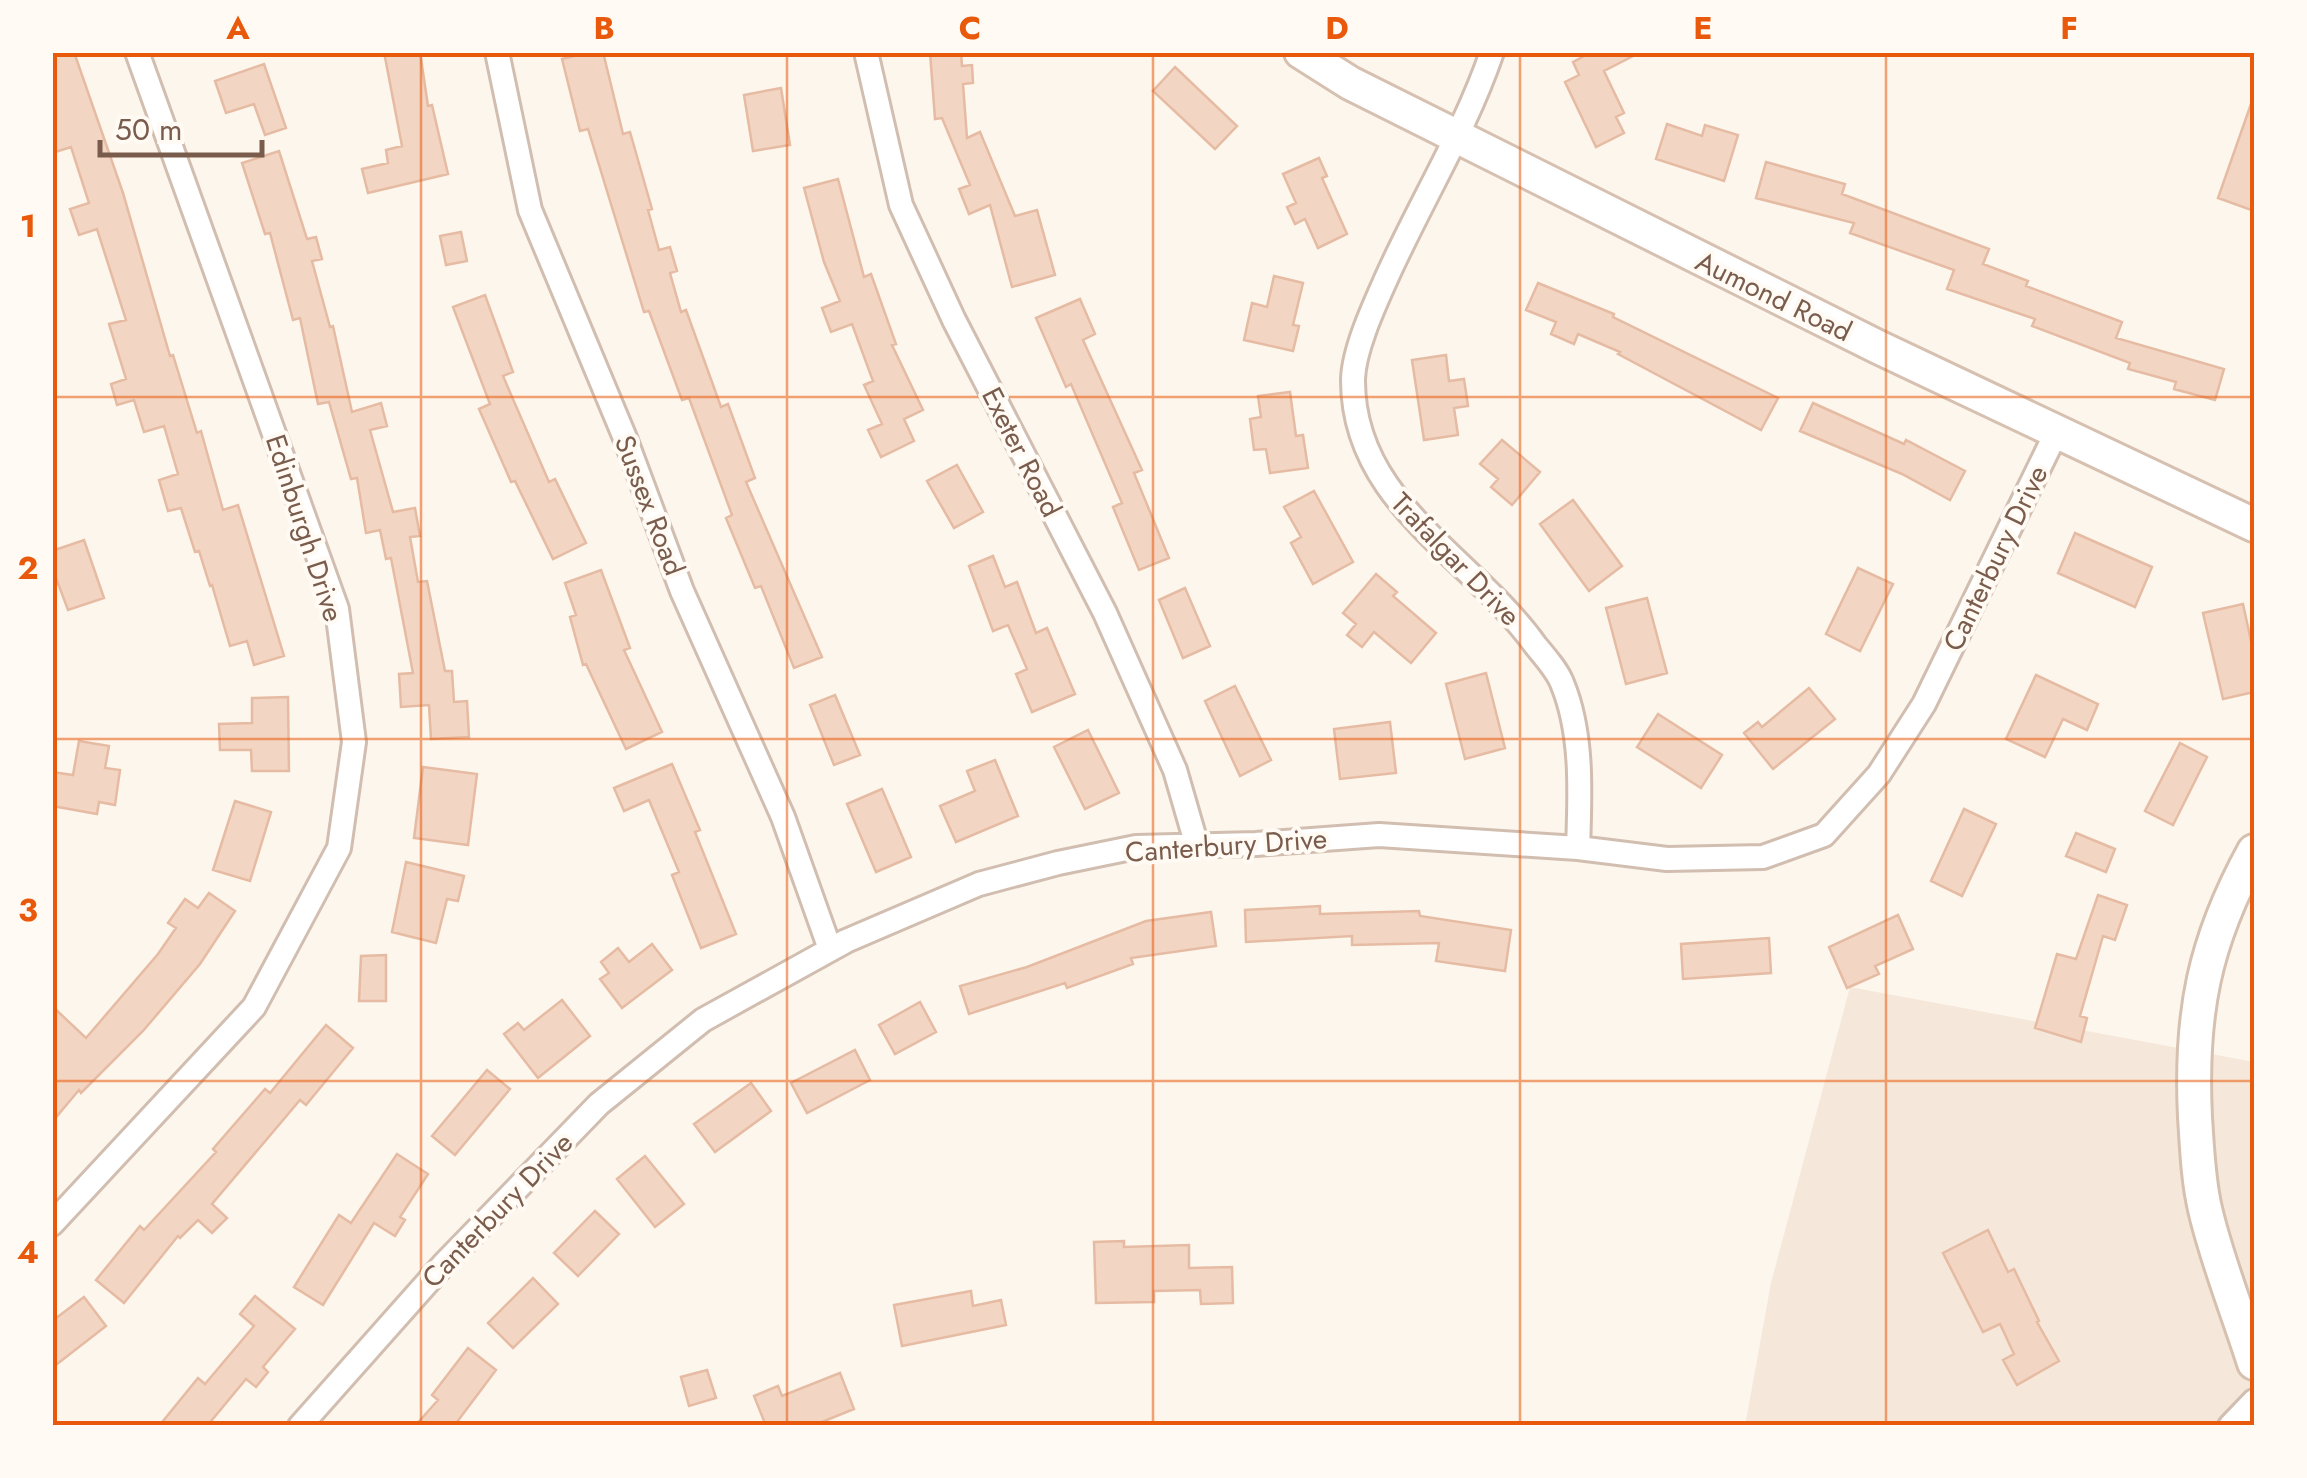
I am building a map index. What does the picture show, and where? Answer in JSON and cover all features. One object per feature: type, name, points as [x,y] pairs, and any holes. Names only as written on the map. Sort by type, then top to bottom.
[{"type":"street","name":"Edinburgh Drive","points":[[52,1224],[254,1006],[339,848],[354,742],[338,609],[138,52]]},
{"type":"street","name":"Sussex Road","points":[[496,52],[530,210],[625,438],[682,591],[783,816],[830,950]]},
{"type":"street","name":"Exeter Road","points":[[866,52],[902,205],[954,320],[1105,613],[1175,770],[1197,846]]},
{"type":"street","name":"Aumond Road","points":[[1301,52],[1350,83],[1878,347],[2254,525]]},
{"type":"street","name":"Trafalgar Drive","points":[[1493,54],[1370,314],[1353,377],[1361,428],[1384,484],[1417,526],[1474,575],[1522,626],[1562,681],[1574,727],[1580,794],[1578,848]]},
{"type":"street","name":"Canterbury Drive","points":[[300,1426],[443,1265],[600,1104],[704,1020],[830,950],[979,884],[1136,847],[1379,835],[1668,858],[1763,856],[1824,835],[1879,774],[1924,704],[2057,430]]},
{"type":"street","points":[[2254,852],[2228,900],[2201,981],[2192,1059],[2196,1144],[2205,1208],[2254,1363]]},
{"type":"street","points":[[2230,1426],[2254,1401]]},
{"type":"shaded area","points":[[1850,987],[2254,1062],[2254,1425],[1745,1426],[1771,1283]]},
{"type":"building","points":[[52,52],[74,52],[123,193],[170,356],[173,355],[197,433],[201,431],[223,510],[238,505],[284,656],[254,665],[247,641],[230,646],[212,585],[199,551],[195,552],[181,508],[168,511],[159,480],[178,474],[164,426],[144,432],[134,400],[117,405],[111,384],[126,379],[109,324],[126,320],[97,229],[79,235],[70,209],[89,203],[71,147],[52,153]]},
{"type":"building","points":[[384,52],[420,52],[428,106],[432,105],[448,174],[368,193],[362,169],[388,163],[386,150],[402,146]]},
{"type":"building","points":[[603,52],[623,134],[630,132],[652,209],[648,210],[659,250],[670,247],[677,271],[670,273],[681,312],[686,310],[721,407],[728,404],[755,478],[746,482],[822,657],[794,668],[761,586],[755,588],[726,518],[732,515],[689,398],[682,400],[649,311],[644,312],[588,129],[580,131],[562,59]]},
{"type":"building","points":[[930,52],[961,52],[962,66],[972,65],[973,83],[963,84],[967,138],[980,132],[1015,216],[1037,210],[1055,275],[1012,287],[990,205],[969,214],[959,189],[970,185],[942,118],[935,119]]},
{"type":"building","points":[[1592,52],[1641,52],[1604,71],[1624,113],[1616,117],[1624,133],[1596,147],[1565,82],[1579,75],[1573,62]]},
{"type":"building","points":[[264,64],[286,128],[265,135],[254,104],[226,113],[215,81]]},
{"type":"building","points":[[1175,67],[1237,126],[1215,149],[1153,91]]},
{"type":"building","points":[[781,88],[790,145],[753,151],[744,95]]},
{"type":"building","points":[[2254,101],[2254,211],[2218,198]]},
{"type":"building","points":[[1667,124],[1702,136],[1705,125],[1738,135],[1724,181],[1656,159]]},
{"type":"building","points":[[279,151],[307,239],[316,237],[322,259],[312,261],[330,327],[333,326],[352,412],[381,403],[387,426],[370,430],[393,512],[415,508],[420,536],[410,537],[418,582],[427,581],[445,671],[452,671],[454,702],[467,701],[469,737],[431,739],[429,705],[401,707],[399,674],[413,673],[391,558],[386,559],[380,530],[366,533],[357,478],[351,479],[329,402],[318,404],[300,318],[293,320],[270,233],[265,234],[242,163]]},
{"type":"building","points":[[1319,158],[1327,176],[1322,178],[1347,234],[1318,248],[1305,219],[1295,224],[1287,207],[1296,203],[1283,174]]},
{"type":"building","points":[[1766,162],[1845,184],[1842,194],[1989,249],[1983,264],[2028,281],[2026,286],[2122,322],[2116,338],[2224,369],[2215,400],[2174,389],[2176,382],[2128,369],[2130,363],[2032,326],[2035,319],[1947,289],[1954,270],[1850,233],[1854,223],[1756,198]]},
{"type":"building","points":[[838,179],[864,277],[871,274],[896,344],[892,345],[923,410],[904,419],[914,441],[881,457],[868,430],[882,424],[864,385],[873,381],[852,324],[831,332],[822,308],[840,301],[824,262],[804,188]]},
{"type":"building","points":[[461,232],[467,261],[446,265],[440,236]]},
{"type":"building","points":[[1274,276],[1303,283],[1293,325],[1299,326],[1293,351],[1244,340],[1252,303],[1267,307]]},
{"type":"building","points":[[1538,283],[1614,314],[1613,317],[1778,398],[1761,430],[1620,352],[1578,334],[1574,344],[1551,334],[1556,322],[1526,310]]},
{"type":"building","points":[[485,295],[513,372],[503,376],[549,482],[555,479],[586,543],[553,559],[515,481],[511,482],[479,409],[490,404],[453,307]]},
{"type":"building","points":[[1080,299],[1095,334],[1083,340],[1142,470],[1134,473],[1169,558],[1139,570],[1113,507],[1122,503],[1071,384],[1066,387],[1036,318]]},
{"type":"building","points":[[1446,355],[1449,381],[1464,379],[1468,406],[1454,408],[1458,435],[1424,440],[1412,360]]},
{"type":"building","points":[[1290,392],[1296,436],[1303,435],[1308,468],[1270,473],[1266,449],[1254,450],[1250,419],[1261,417],[1258,396]]},
{"type":"building","points":[[1813,403],[1904,444],[1906,440],[1965,471],[1950,500],[1902,474],[1800,431]]},
{"type":"building","points":[[1502,440],[1540,472],[1512,505],[1491,487],[1498,479],[1480,464]]},
{"type":"building","points":[[957,465],[983,512],[954,528],[927,481]]},
{"type":"building","points":[[1314,491],[1353,562],[1313,584],[1291,543],[1301,537],[1284,507]]},
{"type":"building","points":[[1573,500],[1622,566],[1589,591],[1540,524]]},
{"type":"building","points":[[2075,533],[2152,567],[2135,607],[2058,573]]},
{"type":"building","points":[[84,540],[104,598],[68,610],[56,578],[52,580],[52,551]]},
{"type":"building","points":[[993,556],[1005,587],[1017,582],[1036,633],[1047,628],[1075,694],[1032,712],[1016,674],[1027,669],[1008,625],[993,631],[969,566]]},
{"type":"building","points":[[1858,568],[1893,584],[1860,651],[1826,634]]},
{"type":"building","points":[[601,570],[630,648],[624,650],[662,732],[626,749],[586,664],[583,665],[570,617],[576,615],[565,583]]},
{"type":"building","points":[[1376,574],[1397,592],[1393,596],[1436,633],[1411,663],[1374,632],[1362,647],[1347,635],[1356,624],[1343,613]]},
{"type":"building","points":[[1185,588],[1210,646],[1183,658],[1159,600]]},
{"type":"building","points":[[1647,598],[1667,673],[1626,684],[1606,608]]},
{"type":"building","points":[[2243,604],[2254,655],[2254,692],[2223,699],[2203,613]]},
{"type":"building","points":[[1486,673],[1505,748],[1465,759],[1446,684]]},
{"type":"building","points":[[2036,675],[2098,704],[2087,730],[2063,719],[2045,757],[2006,739]]},
{"type":"building","points":[[1235,686],[1271,760],[1240,776],[1205,701]]},
{"type":"building","points":[[1809,688],[1835,719],[1773,769],[1744,733],[1758,722],[1762,727]]},
{"type":"building","points":[[835,695],[860,755],[834,765],[810,705]]},
{"type":"building","points":[[288,697],[289,771],[252,771],[251,750],[220,750],[219,724],[252,723],[252,698]]},
{"type":"building","points":[[1658,714],[1722,755],[1701,788],[1637,747]]},
{"type":"building","points":[[1390,722],[1396,773],[1340,779],[1334,729]]},
{"type":"building","points":[[1088,730],[1119,793],[1085,809],[1054,747]]},
{"type":"building","points":[[79,741],[109,746],[105,768],[120,770],[115,805],[99,802],[97,814],[52,806],[52,772],[73,775]]},
{"type":"building","points":[[2180,743],[2207,757],[2173,825],[2145,811]]},
{"type":"building","points":[[995,760],[1018,816],[956,842],[940,806],[975,791],[967,771]]},
{"type":"building","points":[[672,764],[736,934],[701,948],[672,875],[679,872],[649,800],[624,811],[614,788]]},
{"type":"building","points":[[423,767],[477,774],[468,845],[414,838]]},
{"type":"building","points":[[882,789],[911,857],[876,872],[847,804]]},
{"type":"building","points":[[235,801],[271,812],[250,881],[213,870]]},
{"type":"building","points":[[1964,809],[1996,824],[1962,896],[1931,881]]},
{"type":"building","points":[[2076,833],[2115,849],[2106,872],[2066,856]]},
{"type":"building","points":[[406,862],[464,876],[458,901],[447,899],[436,943],[392,932]]},
{"type":"building","points":[[209,893],[235,911],[200,964],[143,1031],[81,1093],[79,1090],[52,1122],[52,1006],[86,1038],[158,954],[176,928],[168,923],[185,899],[198,908]]},
{"type":"building","points":[[2098,895],[2127,905],[2115,940],[2103,936],[2080,1016],[2087,1018],[2081,1042],[2035,1028],[2057,954],[2076,959]]},
{"type":"building","points":[[1320,906],[1320,914],[1419,911],[1420,916],[1511,930],[1505,971],[1436,961],[1439,943],[1352,945],[1352,936],[1246,942],[1245,910]]},
{"type":"building","points":[[1211,912],[1216,946],[1131,958],[1133,964],[1067,988],[1065,983],[969,1014],[960,986],[1027,967],[1146,921]]},
{"type":"building","points":[[1898,915],[1913,949],[1875,966],[1879,974],[1847,988],[1829,947]]},
{"type":"building","points":[[1769,938],[1771,973],[1683,979],[1681,944]]},
{"type":"building","points":[[652,944],[672,970],[622,1008],[600,979],[609,973],[601,962],[618,948],[629,962]]},
{"type":"building","points":[[386,955],[386,1001],[359,1001],[361,956]]},
{"type":"building","points":[[562,1000],[590,1036],[538,1078],[504,1034],[518,1023],[524,1030]]},
{"type":"building","points":[[920,1002],[936,1032],[895,1054],[879,1025]]},
{"type":"building","points":[[326,1025],[353,1048],[306,1105],[300,1100],[212,1204],[227,1218],[212,1233],[198,1220],[178,1236],[124,1303],[96,1280],[140,1226],[144,1230],[216,1152],[213,1149],[265,1089],[270,1093]]},
{"type":"building","points":[[855,1050],[870,1080],[807,1113],[791,1083]]},
{"type":"building","points":[[487,1070],[510,1089],[455,1155],[432,1136]]},
{"type":"building","points":[[751,1083],[771,1111],[715,1152],[694,1124]]},
{"type":"building","points":[[397,1154],[428,1174],[400,1217],[405,1220],[395,1236],[374,1223],[323,1305],[294,1287],[339,1215],[351,1223]]},
{"type":"building","points":[[645,1156],[684,1204],[655,1227],[617,1179]]},
{"type":"building","points":[[595,1211],[619,1234],[578,1276],[554,1253]]},
{"type":"building","points":[[1988,1230],[2008,1272],[2014,1269],[2059,1361],[2017,1385],[2003,1360],[2014,1354],[2000,1324],[1983,1332],[1943,1253]]},
{"type":"building","points":[[1124,1241],[1124,1247],[1189,1245],[1189,1268],[1232,1267],[1233,1303],[1201,1304],[1200,1290],[1154,1291],[1154,1302],[1096,1303],[1094,1242]]},
{"type":"building","points":[[533,1278],[558,1304],[513,1348],[488,1323]]},
{"type":"building","points":[[971,1291],[973,1306],[1001,1300],[1006,1325],[902,1346],[894,1305]]},
{"type":"building","points":[[255,1296],[295,1329],[263,1367],[268,1372],[256,1387],[246,1379],[207,1426],[159,1426],[198,1378],[205,1384],[254,1326],[240,1314]]},
{"type":"building","points":[[84,1297],[106,1326],[52,1368],[52,1321]]},
{"type":"building","points":[[468,1348],[496,1370],[454,1426],[415,1426],[438,1400],[432,1395]]},
{"type":"building","points":[[707,1370],[716,1398],[689,1406],[681,1377]]},
{"type":"building","points":[[840,1373],[854,1409],[812,1426],[766,1426],[754,1396],[778,1386],[782,1396]]}]
